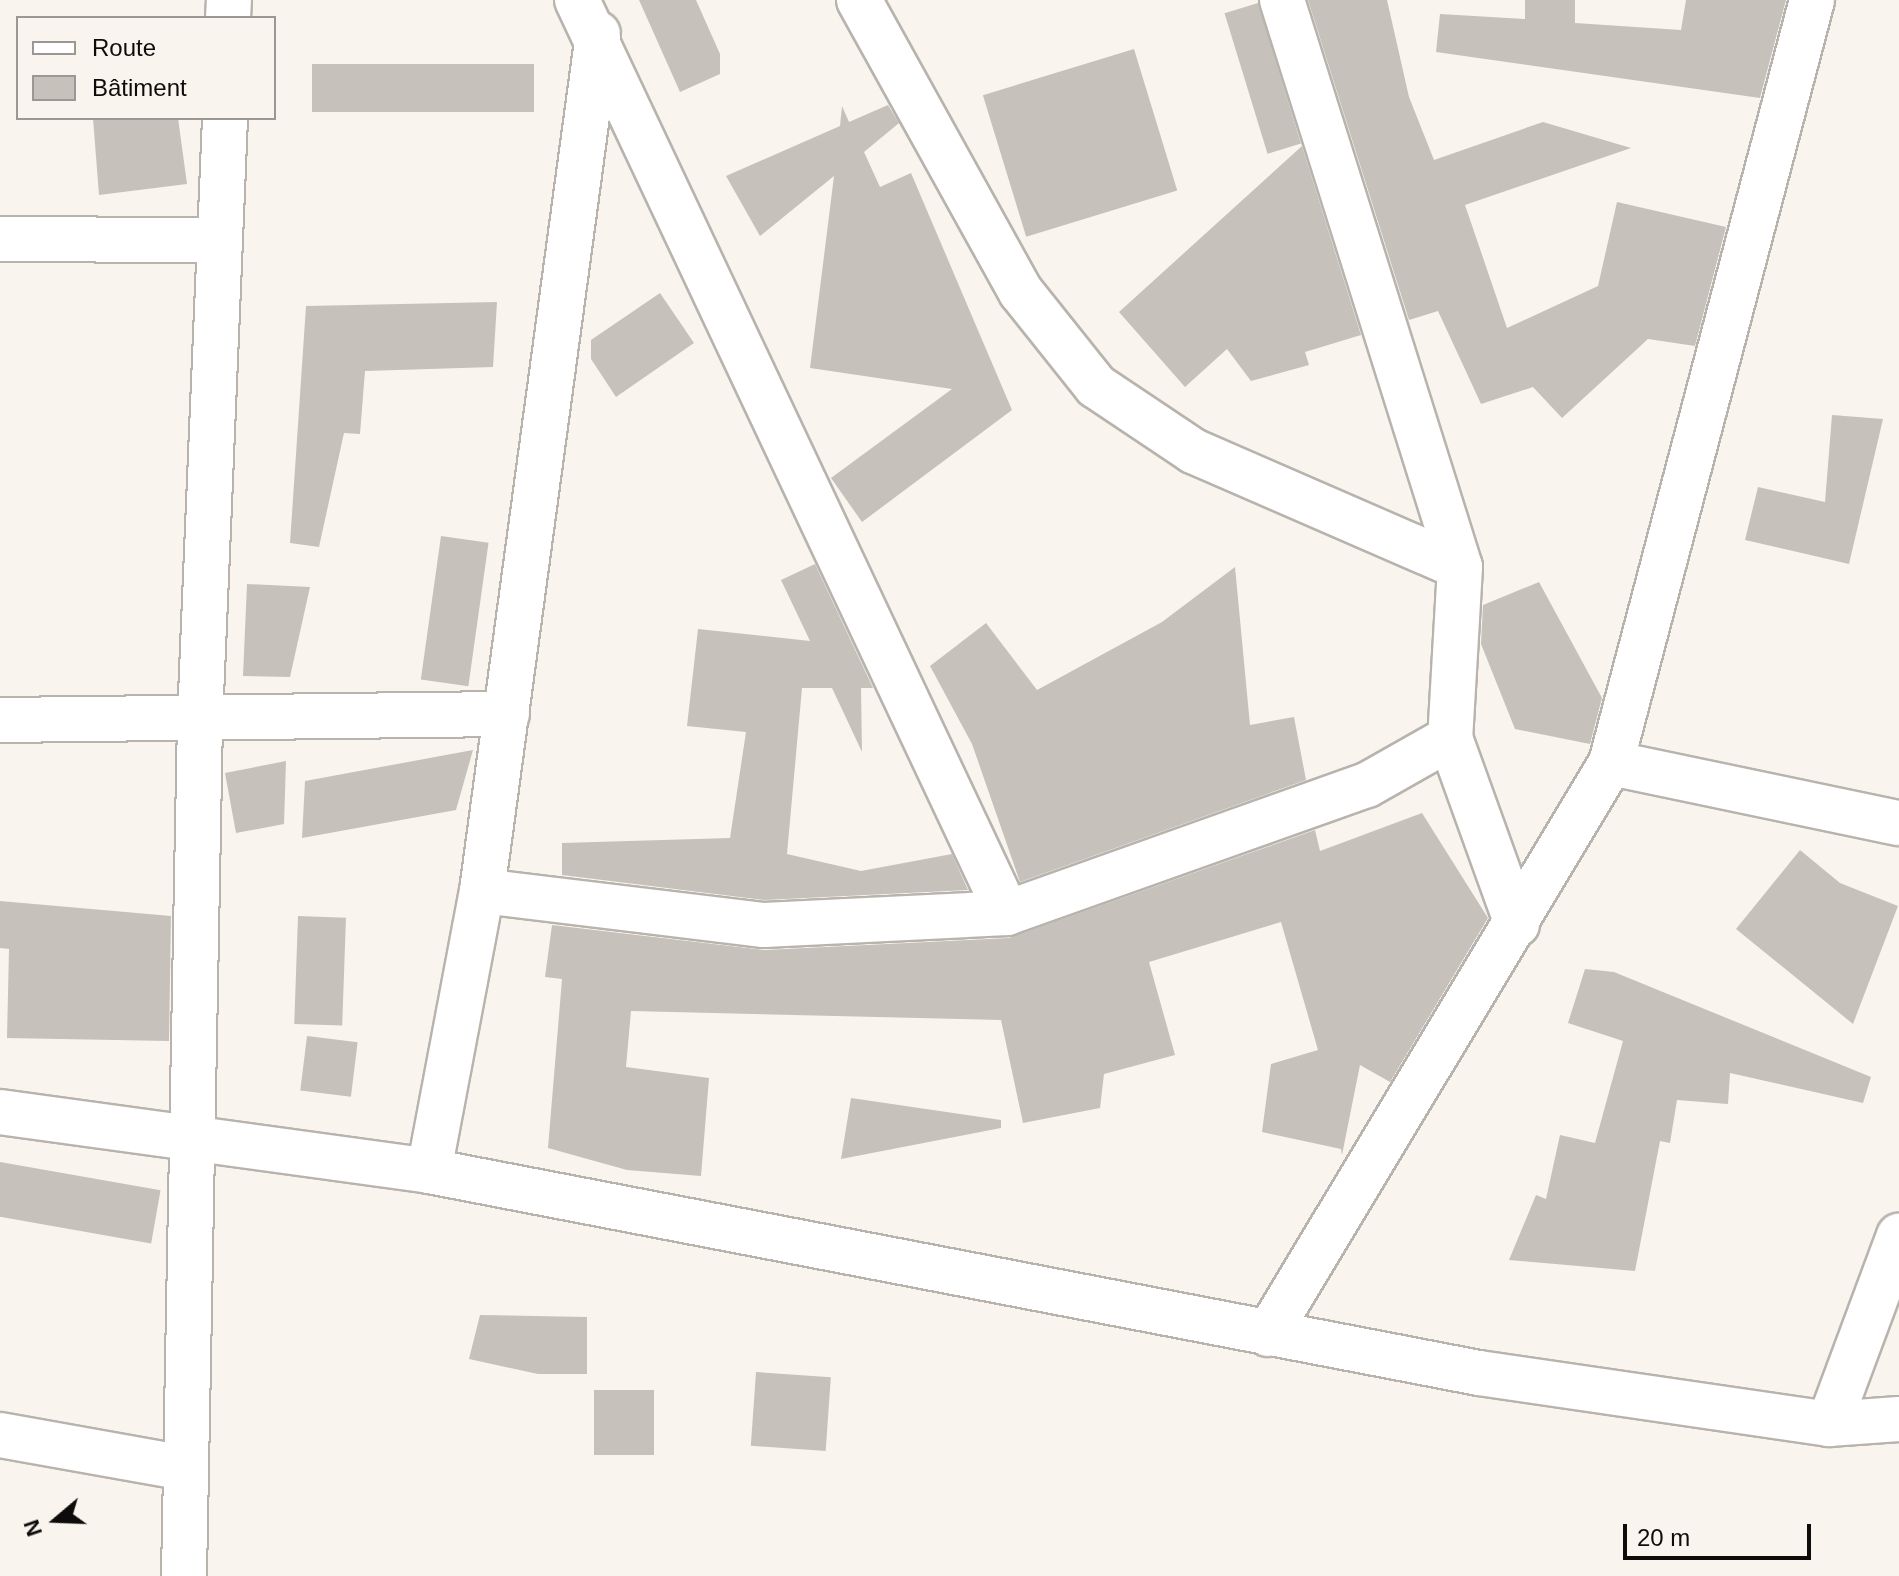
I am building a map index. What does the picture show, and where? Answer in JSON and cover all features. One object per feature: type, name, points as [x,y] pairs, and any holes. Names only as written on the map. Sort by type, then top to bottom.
[{"type":"street","points":[[859,0],[1021,292],[1096,386],[1193,451],[1460,567]]},
{"type":"street","points":[[1282,0],[1460,567],[1450,738],[1517,924]]},
{"type":"street","points":[[1268,1334],[1611,763],[1812,0]]},
{"type":"street","points":[[429,1171],[482,891],[507,714],[587,17]]},
{"type":"street","points":[[587,17],[1007,913]]},
{"type":"street","points":[[184,1576],[200,720],[225,120]]},
{"type":"street","points":[[0,239],[220,240]]},
{"type":"street","points":[[0,720],[507,714]]},
{"type":"street","points":[[482,891],[764,925],[1007,913],[1367,785],[1450,738]]},
{"type":"street","points":[[1611,763],[1899,823]]},
{"type":"street","points":[[0,1112],[192,1143],[429,1171],[1268,1334],[1829,1424],[1899,1419]]},
{"type":"street","points":[[1829,1424],[1899,1236]]},
{"type":"street","points":[[0,1435],[185,1468]]},
{"type":"building","points":[[639,0],[696,0],[720,54],[720,74],[680,92]]},
{"type":"building","points":[[1308,0],[1387,0],[1409,97],[1434,160],[1543,122],[1631,148],[1465,205],[1507,328],[1598,286],[1617,202],[1726,227],[1695,346],[1648,339],[1562,418],[1533,387],[1481,404],[1438,311],[1409,320]]},
{"type":"building","points":[[1525,0],[1575,0],[1575,23],[1681,30],[1686,0],[1786,0],[1760,98],[1436,52],[1440,14],[1525,19]]},
{"type":"building","points":[[1258,3],[1301,144],[1268,154],[1225,13]]},
{"type":"building","points":[[1134,49],[1177,191],[1026,237],[983,95]]},
{"type":"building","points":[[312,64],[534,64],[534,112],[312,112]]},
{"type":"building","points":[[888,105],[899,123],[864,152],[880,187],[911,173],[1012,410],[862,522],[831,478],[952,389],[810,368],[834,176],[760,236],[726,176],[840,126],[842,106],[849,122]]},
{"type":"building","points":[[93,120],[178,120],[187,184],[99,195]]},
{"type":"building","points":[[1302,146],[1361,335],[1305,352],[1309,365],[1251,381],[1227,349],[1185,387],[1119,312]]},
{"type":"building","points":[[660,293],[694,343],[616,397],[591,359],[591,340]]},
{"type":"building","points":[[497,302],[493,367],[365,371],[360,434],[344,433],[319,547],[290,543],[306,306]]},
{"type":"building","points":[[1832,415],[1883,419],[1849,564],[1745,540],[1758,487],[1825,502]]},
{"type":"building","points":[[441,536],[489,543],[468,686],[421,680]]},
{"type":"building","points":[[815,564],[873,688],[861,688],[862,752],[832,688],[802,688],[787,854],[861,871],[952,854],[968,890],[765,900],[562,875],[562,843],[730,838],[746,732],[687,726],[698,629],[810,641],[781,580]]},
{"type":"building","points":[[1235,567],[1250,725],[1294,717],[1306,780],[1020,882],[972,744],[930,666],[986,623],[1037,690],[1162,622]]},
{"type":"building","points":[[1539,582],[1602,698],[1590,744],[1515,729],[1481,644],[1483,605]]},
{"type":"building","points":[[247,584],[310,587],[290,677],[243,676]]},
{"type":"building","points":[[473,750],[456,810],[302,838],[305,781]]},
{"type":"building","points":[[286,761],[284,824],[236,833],[225,773]]},
{"type":"building","points":[[1422,813],[1488,918],[1390,1082],[1360,1065],[1342,1155],[1341,1149],[1262,1132],[1271,1064],[1318,1050],[1281,922],[1149,962],[1175,1055],[1104,1074],[1100,1108],[1023,1123],[1001,1020],[631,1011],[626,1067],[709,1078],[701,1176],[627,1170],[548,1148],[562,979],[545,977],[552,925],[765,950],[1009,938],[1315,830],[1320,851]]},
{"type":"building","points":[[1800,850],[1840,883],[1898,906],[1853,1024],[1736,929]]},
{"type":"building","points":[[0,901],[171,916],[169,1041],[7,1038],[9,949],[0,948]]},
{"type":"building","points":[[298,916],[346,918],[342,1026],[294,1024]]},
{"type":"building","points":[[1585,969],[1614,972],[1871,1077],[1863,1103],[1730,1073],[1728,1104],[1677,1100],[1670,1143],[1660,1141],[1635,1271],[1509,1260],[1536,1195],[1546,1199],[1560,1135],[1595,1143],[1623,1041],[1568,1023]]},
{"type":"building","points":[[307,1036],[358,1042],[351,1097],[300,1091]]},
{"type":"building","points":[[851,1098],[1001,1120],[1001,1128],[841,1159]]},
{"type":"building","points":[[0,1162],[161,1190],[151,1243],[0,1217]]},
{"type":"building","points":[[480,1315],[587,1317],[587,1374],[538,1374],[469,1359]]},
{"type":"building","points":[[756,1372],[831,1377],[826,1451],[751,1446]]},
{"type":"building","points":[[594,1390],[654,1390],[654,1455],[594,1455]]}]
